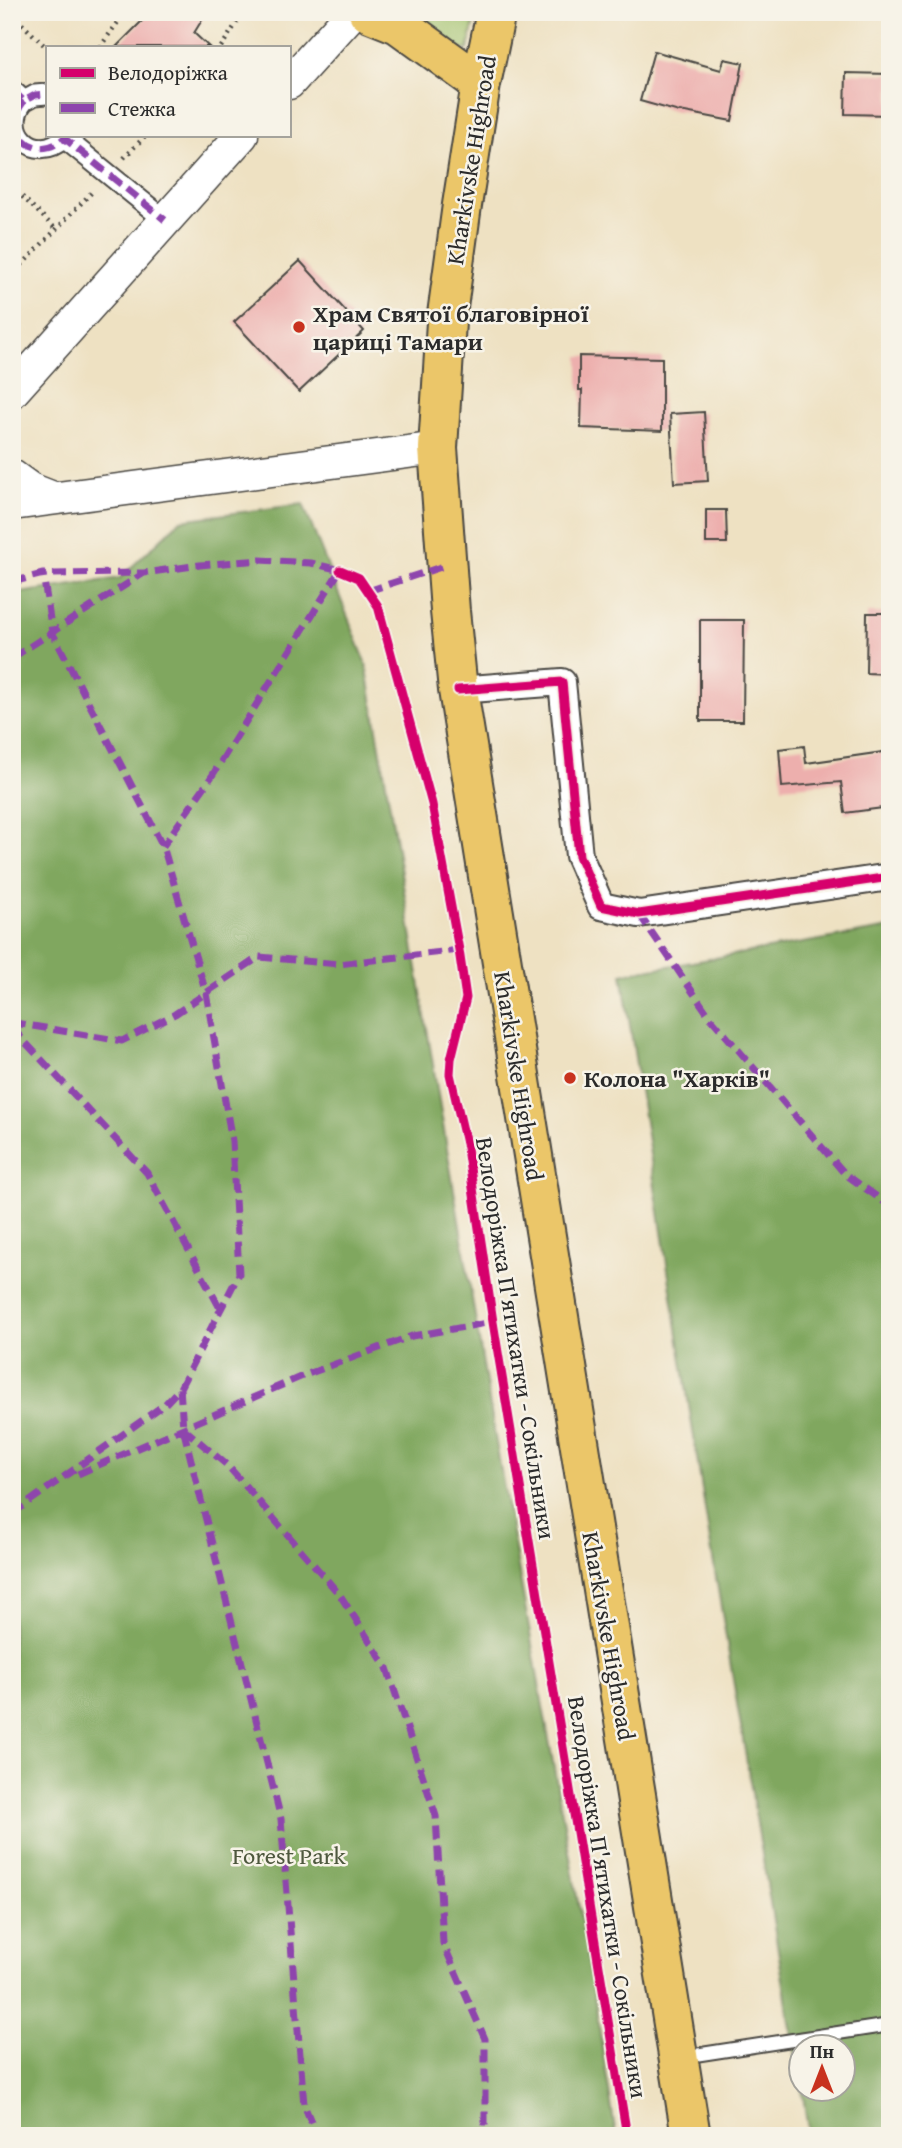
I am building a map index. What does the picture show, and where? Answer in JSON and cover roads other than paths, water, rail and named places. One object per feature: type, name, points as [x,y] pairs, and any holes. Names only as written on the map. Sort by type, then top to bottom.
[{"type":"main road","points":[[368,12],[398,24],[481,83]]},
{"type":"main road","name":"Kharkivske Highroad","points":[[496,12],[481,83],[446,321],[438,448],[450,611],[458,690],[590,1527],[691,2136]]},
{"type":"street","points":[[290,82],[353,12]]},
{"type":"street","points":[[46,94],[18,96],[15,120],[19,136],[33,147],[50,148],[65,136],[165,220]]},
{"type":"street","points":[[12,392],[241,136]]},
{"type":"street","points":[[12,504],[438,448]]},
{"type":"street","points":[[12,476],[30,489],[53,498]]},
{"type":"street","points":[[458,690],[562,682],[579,856],[601,906],[639,914],[890,877]]},
{"type":"lane","points":[[678,2057],[890,2025]]},
{"type":"place","name":"Храм Святої благовірної цариці Тамари","points":[[299,327]]},
{"type":"place","name":"Колона \"Харків\"","points":[[570,1078]]},
{"type":"park label","name":"Forest Park","points":[[289,1855]]}]
